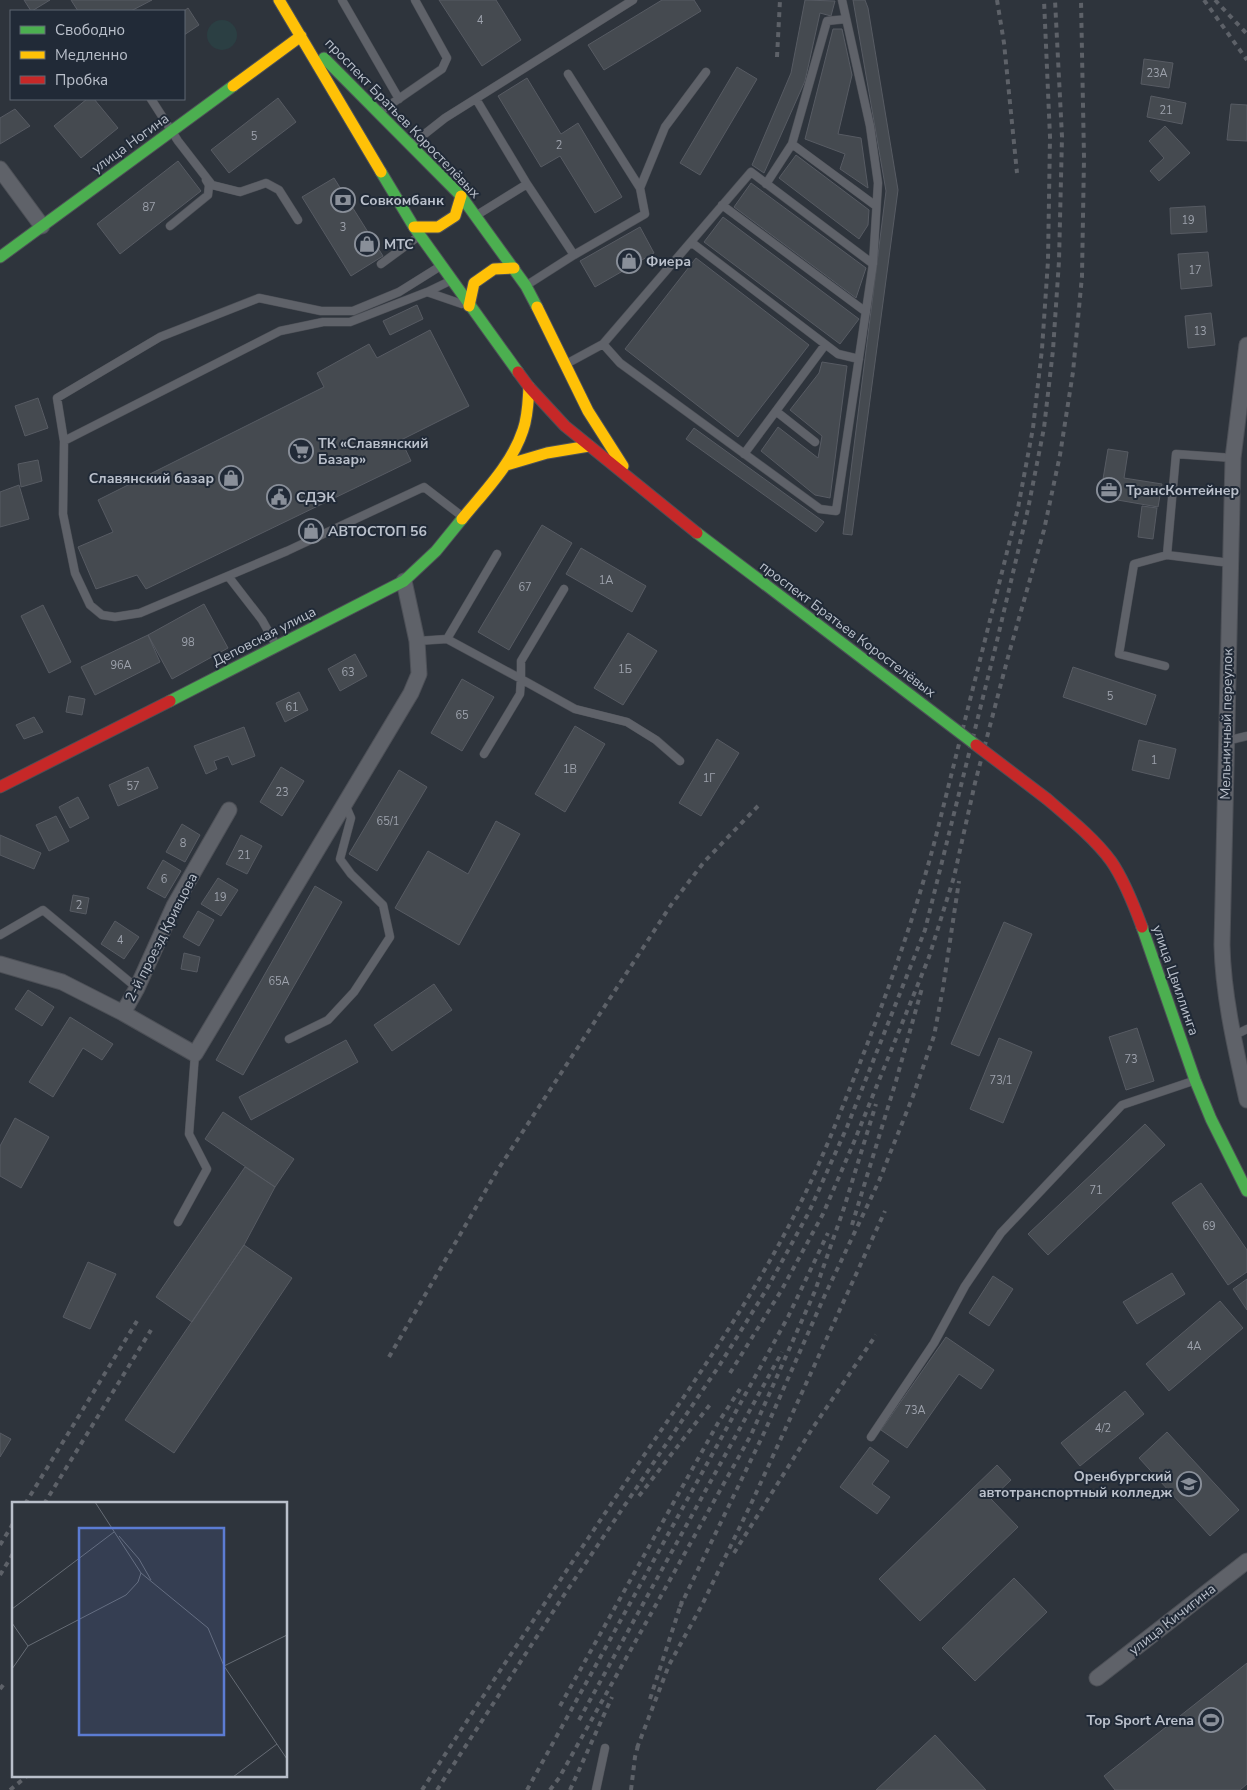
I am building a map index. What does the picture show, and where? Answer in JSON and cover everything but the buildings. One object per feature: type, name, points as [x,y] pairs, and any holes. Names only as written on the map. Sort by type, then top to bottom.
[{"type":"main road","name":"проспект Братьев Коростелёвых","points":[[279,0],[417,231],[529,387],[565,426],[674,516],[1047,799]]},
{"type":"main road","name":"проспект Братьев Коростелёвых","points":[[301,36],[461,196],[526,286],[588,411],[633,481]]},
{"type":"main road","name":"улица Ногина","points":[[0,257],[42,226],[175,136],[301,36]]},
{"type":"main road","points":[[417,231],[438,227],[455,216],[461,196]]},
{"type":"main road","points":[[469,306],[474,283],[494,270],[514,268]]},
{"type":"main road","name":"Деповская улица","points":[[0,787],[404,581],[436,551],[506,465],[523,431],[528,410],[529,387]]},
{"type":"main road","points":[[506,465],[561,449],[589,446]]},
{"type":"main road","name":"улица Цвиллинга","points":[[1047,799],[1080,828],[1110,861],[1135,907],[1195,1080],[1211,1119],[1247,1191]]},
{"type":"street","points":[[0,169],[42,226]]},
{"type":"street","name":"Мельничный переулок","points":[[1247,345],[1233,458],[1222,966],[1232,1036],[1247,1100]]},
{"type":"street","points":[[0,964],[62,982],[123,1013],[195,1054],[411,693],[418,674],[417,641],[404,581]]},
{"type":"street","name":"2-й проезд Кривцова","points":[[123,1013],[174,906],[229,810]]},
{"type":"street","name":"улица Кичигина","points":[[1097,1678],[1247,1561]]},
{"type":"lane","points":[[342,0],[399,98]]},
{"type":"lane","points":[[379,112],[442,69],[446,58],[415,0]]},
{"type":"lane","points":[[411,145],[445,118],[561,47],[633,0]]},
{"type":"lane","points":[[603,344],[620,363],[820,509],[836,511],[873,264],[878,184],[870,126],[842,0]]},
{"type":"lane","points":[[766,184],[792,144],[827,21],[846,19]]},
{"type":"lane","points":[[640,188],[665,127],[706,72]]},
{"type":"lane","points":[[526,286],[574,255],[645,214],[640,188],[568,74]]},
{"type":"lane","points":[[476,98],[574,255]]},
{"type":"lane","points":[[152,100],[209,184],[208,195],[170,226]]},
{"type":"lane","points":[[175,136],[212,185],[240,192],[266,184],[279,190],[298,220]]},
{"type":"lane","points":[[792,144],[876,206]]},
{"type":"lane","points":[[566,364],[603,344],[751,172],[873,264]]},
{"type":"lane","points":[[475,216],[528,184]]},
{"type":"lane","points":[[722,204],[866,312]]},
{"type":"lane","points":[[381,264],[417,231]]},
{"type":"lane","points":[[691,242],[825,345],[838,354],[859,359]]},
{"type":"lane","points":[[441,266],[399,292],[353,311],[320,311],[259,298],[160,337],[57,398],[64,441],[63,514],[74,573],[81,589],[90,605],[102,615],[115,617],[140,613],[287,551],[424,486],[464,518]]},
{"type":"lane","points":[[64,441],[280,331],[323,322],[350,322],[427,292],[451,280]]},
{"type":"lane","points":[[427,292],[469,306]]},
{"type":"lane","points":[[744,454],[825,345]]},
{"type":"lane","points":[[777,412],[815,442]]},
{"type":"lane","points":[[1167,555],[1176,454],[1233,458]]},
{"type":"lane","points":[[446,639],[497,554]]},
{"type":"lane","points":[[1165,666],[1119,654],[1134,564],[1167,555],[1230,563]]},
{"type":"lane","points":[[228,576],[262,620],[276,647]]},
{"type":"lane","points":[[484,754],[520,694],[521,661],[564,589]]},
{"type":"lane","points":[[417,641],[446,639],[575,709],[627,722],[656,740],[680,760]]},
{"type":"lane","points":[[1226,740],[1247,736]]},
{"type":"lane","points":[[289,1039],[328,1020],[354,992],[390,937],[383,905],[351,874],[340,860],[351,818],[345,804]]},
{"type":"lane","points":[[0,935],[43,910],[136,988]]},
{"type":"lane","points":[[1232,1036],[1247,1029]]},
{"type":"lane","points":[[178,1222],[207,1169],[189,1134],[195,1054]]},
{"type":"lane","points":[[871,1437],[934,1343],[965,1286],[1001,1233],[1122,1105],[1195,1080]]},
{"type":"lane","points":[[596,1790],[604,1748]]},
{"type":"green space","points":[[222,20],[233,24],[237,35],[233,46],[222,50],[211,46],[207,35],[211,24]]},
{"type":"railway","points":[[777,57],[780,0]]},
{"type":"railway","points":[[997,0],[1004,43],[1017,173]]},
{"type":"railway","points":[[422,1790],[551,1593],[697,1378],[740,1311],[780,1243],[806,1192],[836,1124],[889,987],[935,840],[1018,508],[1033,428],[1042,349],[1048,261],[1050,137],[1044,0]]},
{"type":"railway","points":[[437,1790],[562,1598],[719,1366],[768,1287],[809,1212],[847,1127],[925,930],[996,645],[1028,509],[1044,428],[1053,350],[1059,261],[1062,137],[1055,0]]},
{"type":"railway","points":[[730,1373],[781,1291],[823,1214],[929,957],[954,877],[975,783],[1044,530],[1060,455],[1073,372],[1082,276],[1084,158],[1081,0]]},
{"type":"railway","points":[[1204,0],[1247,60]]},
{"type":"railway","points":[[1215,0],[1247,34]]},
{"type":"railway","points":[[389,1357],[497,1171],[671,905],[704,862],[758,806]]},
{"type":"railway","points":[[680,1607],[764,1433],[824,1297],[879,1181],[913,1096],[934,1036],[959,881]]},
{"type":"railway","points":[[852,1225],[922,988]]},
{"type":"railway","points":[[550,1790],[559,1778],[751,1435],[815,1291],[844,1208],[876,1104]]},
{"type":"railway","points":[[637,1748],[669,1665],[702,1605],[751,1504],[885,1211]]},
{"type":"railway","points":[[527,1790],[788,1317],[828,1233]]},
{"type":"railway","points":[[26,1502],[137,1321]]},
{"type":"railway","points":[[45,1502],[151,1330]]},
{"type":"railway","points":[[734,1553],[812,1429],[876,1335]]},
{"type":"railway","points":[[579,1720],[782,1352]]},
{"type":"railway","points":[[560,1706],[718,1423],[740,1389]]},
{"type":"railway","points":[[639,1496],[712,1402]]},
{"type":"railway","points":[[0,1545],[12,1525]]},
{"type":"railway","points":[[0,1575],[12,1555]]},
{"type":"railway","points":[[650,1699],[682,1601]]},
{"type":"railway","points":[[0,1689],[4,1684]]},
{"type":"railway","points":[[570,1790],[612,1697]]},
{"type":"railway","points":[[631,1790],[639,1742]]},
{"type":"railway","points":[[10,1790],[25,1778]]},
{"type":"traffic: fast","points":[[324,58],[461,196],[526,286],[537,307]]},
{"type":"traffic: fast","points":[[0,257],[233,86]]},
{"type":"traffic: fast","points":[[381,172],[414,227],[518,372]]},
{"type":"traffic: fast","points":[[170,701],[404,581],[436,551],[462,519]]},
{"type":"traffic: fast","points":[[697,533],[766,585]]},
{"type":"traffic: fast","points":[[766,585],[976,745]]},
{"type":"traffic: fast","points":[[1142,927],[1195,1080],[1211,1119],[1247,1191]]},
{"type":"traffic: slow","points":[[279,0],[381,172]]},
{"type":"traffic: slow","points":[[233,86],[301,36]]},
{"type":"traffic: slow","points":[[414,227],[438,227],[455,216],[461,196]]},
{"type":"traffic: slow","points":[[469,306],[474,283],[494,269],[514,268]]},
{"type":"traffic: slow","points":[[537,307],[588,411],[623,466]]},
{"type":"traffic: slow","points":[[462,519],[497,477],[512,454],[526,419],[529,387]]},
{"type":"traffic: slow","points":[[506,465],[547,453],[589,446]]},
{"type":"traffic: jam","points":[[518,372],[529,387],[565,426],[697,533]]},
{"type":"traffic: jam","points":[[0,787],[170,701]]},
{"type":"traffic: jam","points":[[976,745],[1047,799]]},
{"type":"traffic: jam","points":[[1047,799],[1089,836],[1111,861],[1124,884],[1142,927]]},
{"type":"place","name":"Совкомбанк","points":[[343,200]]},
{"type":"place","name":"МТС","points":[[367,244]]},
{"type":"place","name":"Фиера","points":[[629,261]]},
{"type":"place","name":"ТК «Славянский Базар»","points":[[301,451]]},
{"type":"place","name":"Славянский базар","points":[[231,478]]},
{"type":"place","name":"ТрансКонтейнер","points":[[1109,490]]},
{"type":"place","name":"СДЭК","points":[[279,497]]},
{"type":"place","name":"АВТОСТОП 56","points":[[311,531]]},
{"type":"place","name":"Оренбургский автотранспортный колледж","points":[[1189,1484]]},
{"type":"place","name":"Top Sport Arena","points":[[1211,1720]]}]
